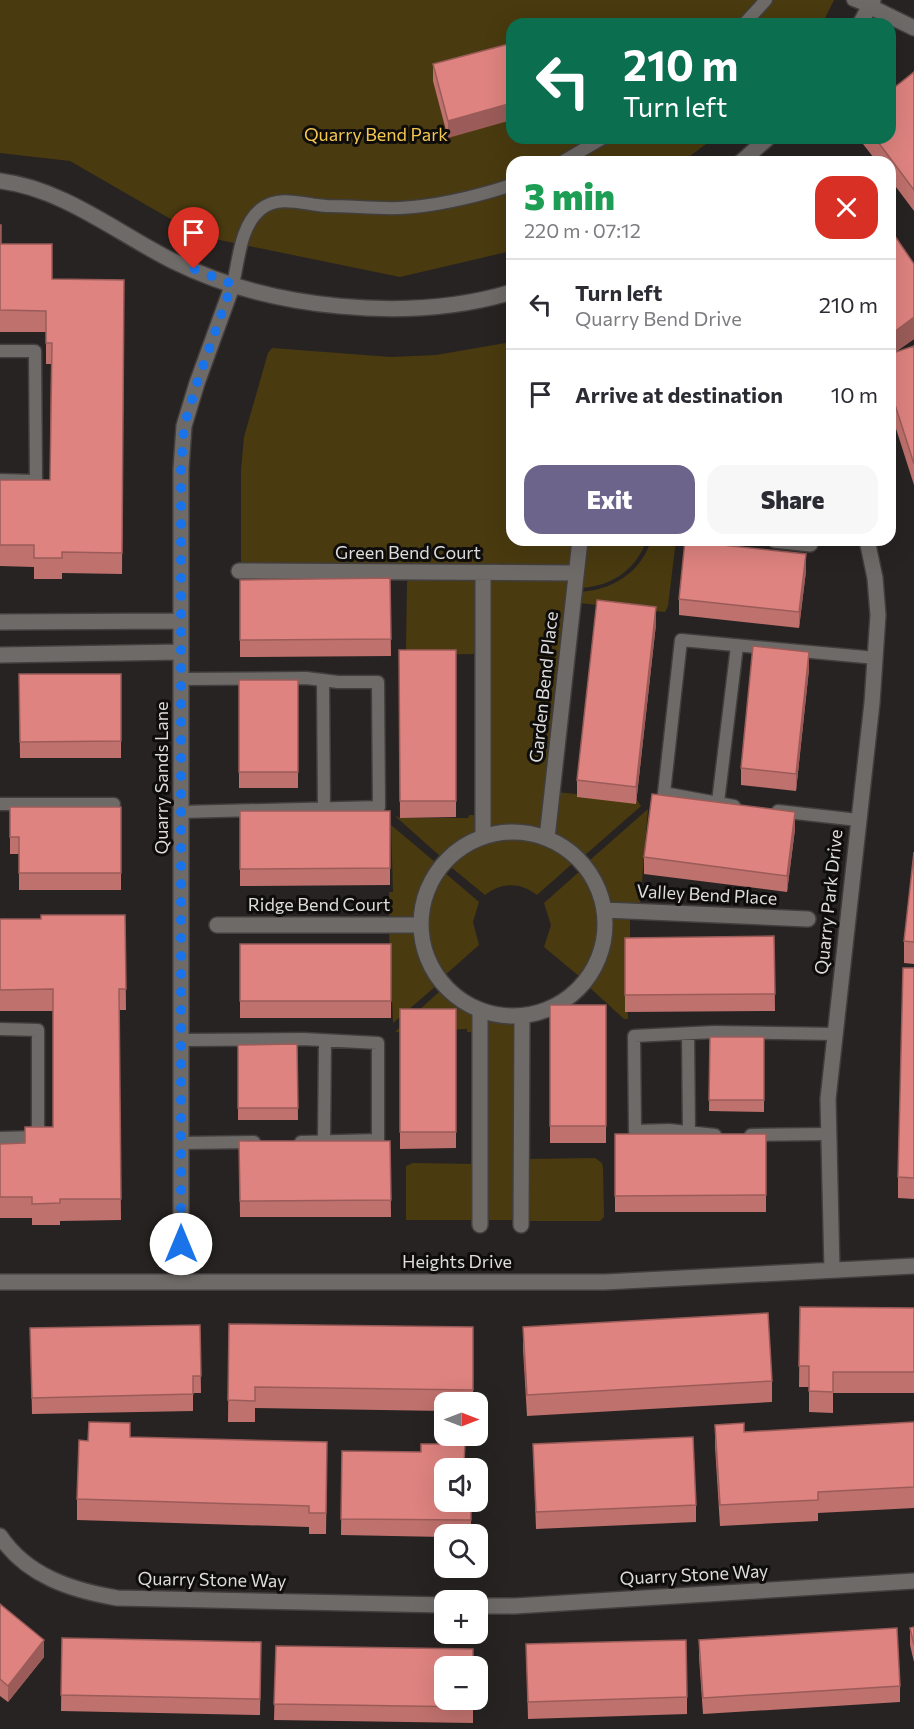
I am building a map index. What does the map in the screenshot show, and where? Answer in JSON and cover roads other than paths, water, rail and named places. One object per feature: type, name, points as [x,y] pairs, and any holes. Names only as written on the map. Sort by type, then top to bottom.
[{"type":"street","points":[[864,18],[872,4],[914,28]]},
{"type":"street","points":[[748,156],[761,144]]},
{"type":"street","points":[[0,181],[66,201],[175,262],[232,284],[293,299],[354,307],[418,308],[483,301],[506,294]]},
{"type":"street","name":"Quarry Sands Lane","points":[[181,1281],[181,470],[184,426],[232,284]]},
{"type":"street","name":"Garden Bend Place","points":[[547,838],[579,546]]},
{"type":"street","name":"Quarry Park Drive","points":[[832,1270],[826,1134],[876,658],[878,615],[875,578],[868,546]]},
{"type":"street","name":"Green Bend Court","points":[[239,571],[576,573]]},
{"type":"street","points":[[483,573],[483,836]]},
{"type":"street","points":[[0,622],[181,621]]},
{"type":"street","points":[[0,655],[181,652]]},
{"type":"street","points":[[515,831],[547,838],[560,844],[582,862],[592,877],[604,910],[601,950],[582,985],[555,1006],[522,1016],[480,1010],[466,1004],[443,984],[427,956],[421,925],[426,892],[442,864],[468,843],[483,836],[515,831]]},
{"type":"street","name":"Valley Bend Place","points":[[604,910],[808,919]]},
{"type":"street","name":"Ridge Bend Court","points":[[217,925],[421,925]]},
{"type":"street","points":[[480,1010],[480,1225]]},
{"type":"street","points":[[521,1224],[522,1016]]},
{"type":"street","name":"Heights Drive","points":[[0,1282],[605,1281],[690,1279],[914,1266]]},
{"type":"street","name":"Quarry Stone Way","points":[[0,1536],[10,1551],[42,1575],[78,1592],[117,1598],[434,1605]]},
{"type":"street","name":"Quarry Stone Way","points":[[488,1605],[914,1581]]},
{"type":"lane","points":[[750,18],[766,0]]},
{"type":"lane","points":[[853,0],[872,4]]},
{"type":"lane","points":[[572,156],[593,144]]},
{"type":"lane","points":[[232,284],[248,222],[263,207],[277,202],[290,200],[319,206],[400,208],[471,198],[506,187]]},
{"type":"lane","points":[[0,351],[35,351],[36,481],[0,480]]},
{"type":"lane","points":[[858,820],[757,809],[664,794],[681,640],[876,658]]},
{"type":"lane","points":[[718,802],[737,645]]},
{"type":"lane","points":[[181,679],[378,682],[379,807],[181,812]]},
{"type":"lane","points":[[323,680],[324,809]]},
{"type":"lane","points":[[0,804],[114,804]]},
{"type":"lane","points":[[0,1029],[38,1030],[38,1137],[0,1138]]},
{"type":"lane","points":[[826,1134],[723,1135],[634,1131],[634,1036],[784,1031],[835,1034]]},
{"type":"lane","points":[[688,1034],[689,1132]]},
{"type":"lane","points":[[181,1040],[303,1039],[378,1043],[378,1140],[288,1142]]},
{"type":"lane","points":[[324,1141],[325,1041]]},
{"type":"lane","points":[[181,1143],[264,1142]]},
{"type":"park label","name":"Quarry Bend Park","points":[[376,135]]}]
